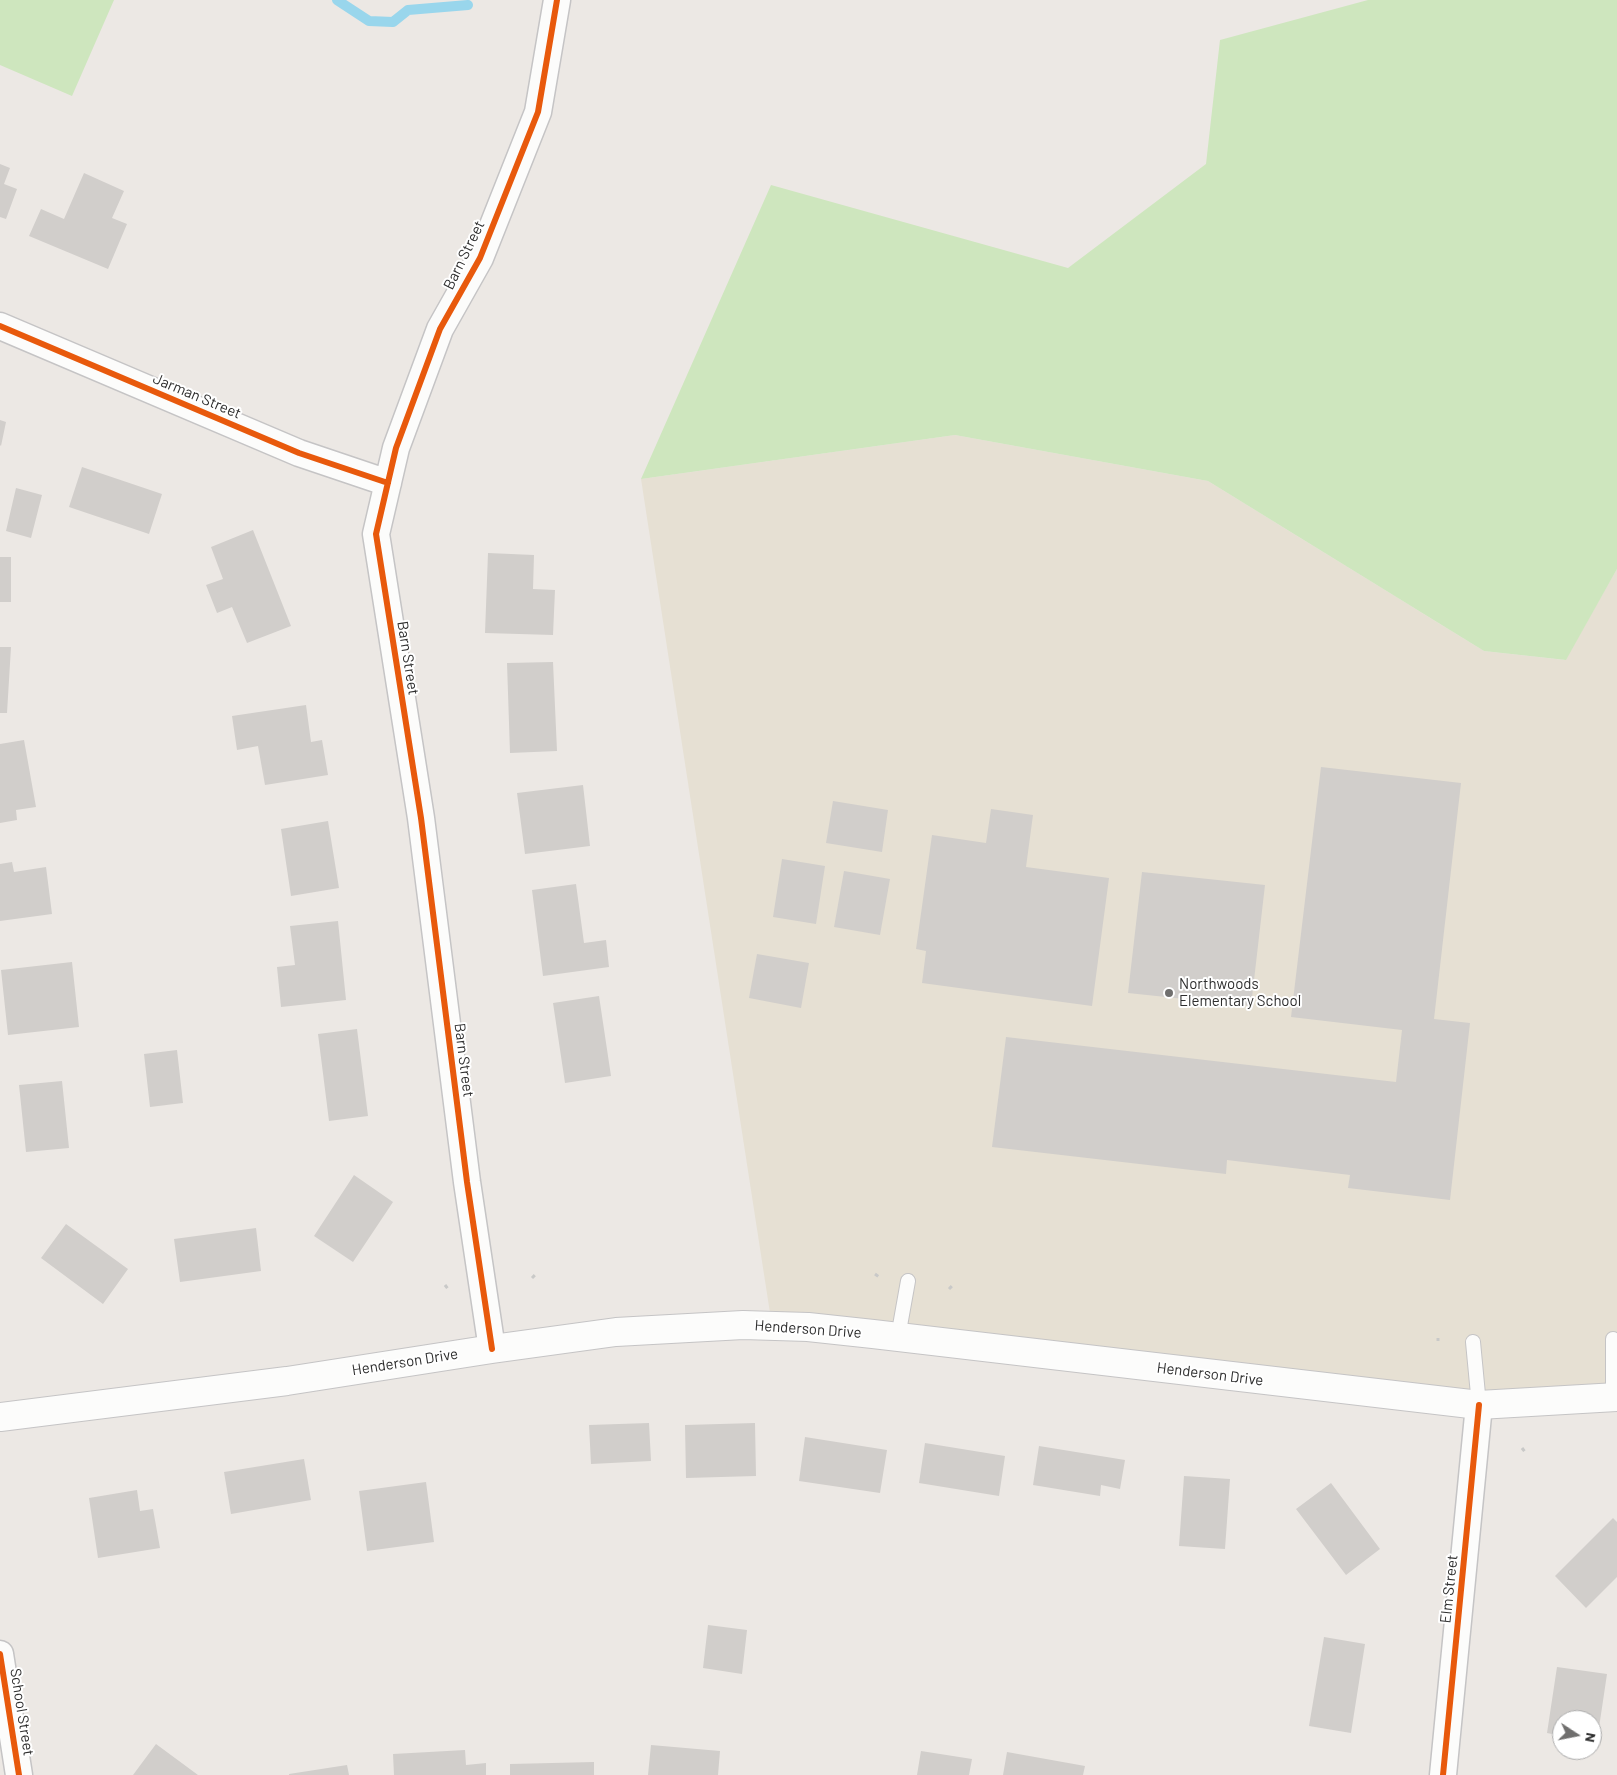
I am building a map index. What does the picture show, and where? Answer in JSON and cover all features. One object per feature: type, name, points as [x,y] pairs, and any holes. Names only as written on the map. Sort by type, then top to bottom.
[{"type":"main road","name":"Henderson Drive","points":[[0,1417],[287,1381],[616,1332],[743,1325],[808,1327],[1480,1405],[1615,1397]]},
{"type":"street","name":"Barn Street","points":[[492,1349],[467,1182],[421,818],[376,534],[396,448],[440,329],[480,258],[538,112],[557,0]]},
{"type":"street","name":"Jarman Street","points":[[0,326],[299,453],[388,483]]},
{"type":"street","name":"Elm Street","points":[[1443,1775],[1480,1405]]},
{"type":"street","name":"School Street","points":[[0,1654],[19,1775]]},
{"type":"lane","points":[[898,1337],[908,1282]]},
{"type":"lane","points":[[1612,1338],[1615,1397]]},
{"type":"lane","points":[[1473,1342],[1480,1405]]},
{"type":"path","points":[[532,1278],[536,1274]]},
{"type":"shaded area","name":"Northwoods Elementary School","points":[[955,435],[1208,481],[1484,651],[1565,660],[1617,569],[1617,1397],[1479,1405],[772,1326],[641,479]]},
{"type":"green space","points":[[0,0],[114,0],[72,96],[0,65]]},
{"type":"green space","points":[[1368,0],[1617,0],[1617,569],[1566,660],[1484,651],[1208,481],[955,435],[641,479],[771,185],[1068,268],[1206,164],[1220,40]]},
{"type":"building","points":[[0,164],[10,168],[4,184],[17,189],[6,219],[0,217]]},
{"type":"building","points":[[84,173],[124,191],[112,218],[127,224],[108,269],[29,236],[41,209],[64,219]]},
{"type":"building","points":[[0,420],[6,422],[1,446],[0,445]]},
{"type":"building","points":[[82,467],[162,494],[149,534],[69,507]]},
{"type":"building","points":[[16,488],[42,495],[31,538],[6,531]]},
{"type":"building","points":[[253,530],[291,626],[247,643],[232,607],[217,613],[206,585],[223,579],[211,547]]},
{"type":"building","points":[[488,553],[534,555],[533,589],[555,590],[553,635],[485,633]]},
{"type":"building","points":[[0,557],[11,557],[11,602],[0,602]]},
{"type":"building","points":[[0,647],[11,647],[7,713],[0,713]]},
{"type":"building","points":[[553,662],[557,751],[510,753],[507,663]]},
{"type":"building","points":[[306,705],[311,742],[322,740],[328,775],[265,785],[258,746],[237,750],[232,716]]},
{"type":"building","points":[[24,740],[36,807],[16,810],[17,820],[0,823],[0,744]]},
{"type":"building","points":[[1321,767],[1461,783],[1434,1019],[1470,1023],[1450,1200],[1348,1188],[1350,1175],[1227,1160],[1226,1174],[992,1147],[1006,1037],[1396,1082],[1402,1030],[1291,1017]]},
{"type":"building","points":[[583,785],[590,846],[525,854],[517,793]]},
{"type":"building","points":[[833,801],[888,810],[882,852],[826,843]]},
{"type":"building","points":[[991,809],[1033,815],[1026,867],[1109,878],[1092,1006],[922,983],[926,951],[916,949],[932,835],[986,843]]},
{"type":"building","points":[[328,821],[339,888],[291,896],[281,829]]},
{"type":"building","points":[[782,859],[825,866],[816,924],[773,917]]},
{"type":"building","points":[[12,862],[14,872],[46,867],[52,914],[0,921],[0,864]]},
{"type":"building","points":[[844,871],[890,879],[880,935],[834,927]]},
{"type":"building","points":[[1142,872],[1265,885],[1251,1006],[1128,993]]},
{"type":"building","points":[[576,884],[584,943],[606,940],[609,967],[543,976],[532,890]]},
{"type":"building","points":[[338,921],[346,1000],[281,1007],[277,967],[295,965],[290,926]]},
{"type":"building","points":[[757,954],[809,963],[801,1008],[749,998]]},
{"type":"building","points":[[72,962],[79,1027],[8,1035],[1,970]]},
{"type":"building","points":[[599,996],[611,1076],[565,1083],[553,1003]]},
{"type":"building","points":[[357,1029],[368,1116],[329,1121],[318,1034]]},
{"type":"building","points":[[177,1050],[183,1103],[150,1107],[144,1054]]},
{"type":"building","points":[[62,1081],[69,1148],[26,1152],[19,1085]]},
{"type":"building","points":[[354,1175],[393,1202],[353,1262],[314,1236]]},
{"type":"building","points":[[66,1224],[128,1269],[103,1304],[41,1258]]},
{"type":"building","points":[[256,1228],[261,1271],[180,1282],[174,1239]]},
{"type":"building","points":[[649,1423],[651,1461],[591,1464],[589,1425]]},
{"type":"building","points":[[755,1423],[756,1476],[686,1478],[685,1425]]},
{"type":"building","points":[[805,1437],[887,1450],[880,1493],[799,1481]]},
{"type":"building","points":[[925,1443],[1005,1456],[999,1496],[919,1483]]},
{"type":"building","points":[[1039,1446],[1125,1460],[1120,1489],[1101,1485],[1100,1496],[1033,1485]]},
{"type":"building","points":[[304,1459],[311,1500],[231,1514],[224,1472]]},
{"type":"building","points":[[1184,1476],[1230,1479],[1225,1549],[1179,1546]]},
{"type":"building","points":[[426,1482],[434,1542],[367,1551],[359,1491]]},
{"type":"building","points":[[1331,1483],[1380,1549],[1346,1575],[1296,1509]]},
{"type":"building","points":[[137,1490],[140,1511],[153,1509],[160,1548],[98,1558],[89,1498]]},
{"type":"building","points":[[1613,1518],[1617,1522],[1617,1577],[1586,1608],[1555,1576]]},
{"type":"building","points":[[708,1625],[747,1630],[742,1674],[703,1668]]},
{"type":"building","points":[[1324,1637],[1365,1644],[1351,1733],[1309,1726]]},
{"type":"building","points":[[1557,1667],[1607,1674],[1602,1710],[1552,1710],[1552,1734],[1547,1733]]},
{"type":"building","points":[[156,1744],[198,1775],[133,1775]]},
{"type":"building","points":[[651,1745],[720,1751],[718,1775],[648,1775]]},
{"type":"building","points":[[465,1750],[466,1765],[486,1763],[486,1775],[394,1775],[393,1754]]},
{"type":"building","points":[[921,1751],[972,1759],[969,1775],[917,1775]]},
{"type":"building","points":[[1007,1752],[1085,1766],[1083,1775],[1003,1775]]},
{"type":"building","points":[[594,1762],[594,1775],[510,1775],[510,1764]]},
{"type":"building","points":[[347,1765],[349,1775],[289,1775],[289,1774]]},
{"type":"waterway","points":[[337,0],[369,21],[393,22],[408,10],[468,5]]},
{"type":"cycle path","points":[[492,1349],[467,1182],[421,818],[376,534],[396,448],[440,329],[480,258],[538,112],[557,0]]},
{"type":"cycle path","points":[[0,326],[299,453],[388,483]]},
{"type":"cycle path","points":[[1443,1775],[1479,1405]]},
{"type":"cycle path","points":[[0,1654],[19,1775]]},
{"type":"place","name":"Northwoods Elementary School","points":[[1169,993]]}]
